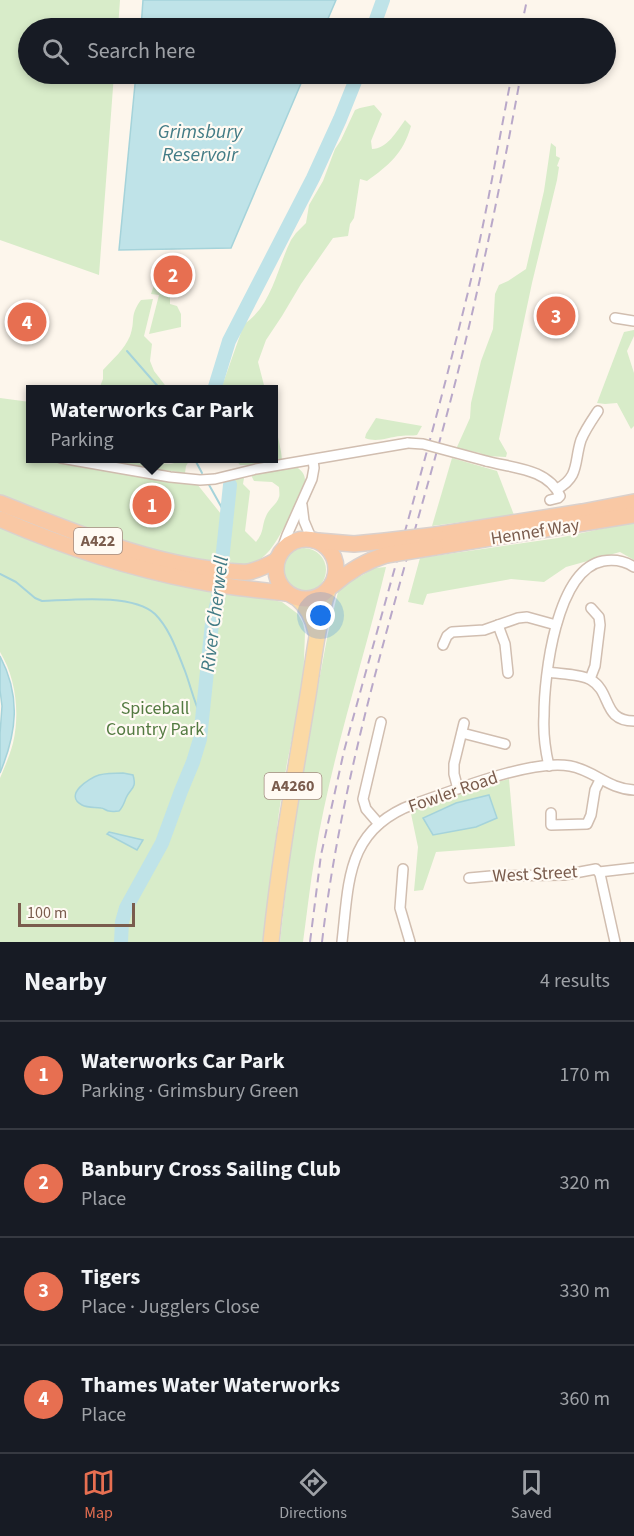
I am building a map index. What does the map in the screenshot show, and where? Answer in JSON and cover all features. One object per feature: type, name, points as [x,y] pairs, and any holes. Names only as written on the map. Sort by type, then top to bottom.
[{"type":"highway","name":"Hennef Way","points":[[435,541],[634,502]]},
{"type":"highway","name":"A422","points":[[0,503],[92,539],[199,574],[246,588],[292,596]]},
{"type":"highway","name":"Hennef Way","points":[[435,541],[634,516]]},
{"type":"highway","name":"A422","points":[[0,519],[86,552],[161,573],[250,572],[264,568],[279,556]]},
{"type":"highway","points":[[386,548],[348,572],[322,596],[314,599],[305,600],[292,596],[281,586],[277,578],[276,569],[279,556],[287,546],[303,539],[386,548],[435,541]]},
{"type":"highway","points":[[315,541],[326,546],[335,561],[335,578],[330,588]]},
{"type":"main road","name":"A4260","points":[[271,942],[289,804],[320,622],[330,588]]},
{"type":"main road","name":"A4260","points":[[292,596],[310,612],[317,638]]},
{"type":"street","points":[[615,318],[634,321]]},
{"type":"street","points":[[557,489],[566,484],[572,476],[583,436],[598,411]]},
{"type":"street","points":[[87,463],[185,479],[218,478],[256,469],[408,443],[423,444],[526,470],[557,489],[560,497],[550,500]]},
{"type":"street","points":[[279,556],[312,479],[313,460]]},
{"type":"street","points":[[302,503],[304,521],[315,541]]},
{"type":"street","points":[[549,766],[543,716],[556,625],[577,580],[589,567],[611,560],[622,561],[634,567]]},
{"type":"street","points":[[590,679],[596,666],[600,625],[599,617],[591,608]]},
{"type":"street","points":[[443,645],[447,636],[452,632],[480,631],[513,619],[527,617],[556,625]]},
{"type":"street","points":[[498,625],[505,645],[508,673]]},
{"type":"street","points":[[548,672],[590,679],[598,686],[613,714],[624,720],[634,721]]},
{"type":"street","points":[[379,824],[365,807],[363,800],[381,722]]},
{"type":"street","points":[[458,789],[454,764],[463,728],[505,744]]},
{"type":"street","name":"Fowler Road","points":[[342,942],[356,854],[379,824],[408,806],[505,774],[549,766],[574,767],[616,788],[634,790]]},
{"type":"street","points":[[591,834],[587,824],[591,815],[595,789],[600,780]]},
{"type":"street","points":[[551,813],[551,825],[587,824]]},
{"type":"street","name":"West Street","points":[[469,878],[564,875],[596,869],[599,872],[634,868]]},
{"type":"street","points":[[403,869],[400,908],[410,942]]},
{"type":"street","name":"West Street","points":[[599,872],[615,942]]},
{"type":"green space","points":[[0,0],[120,0],[119,18],[18,18],[18,84],[113,84],[99,275],[0,240]]},
{"type":"green space","points":[[374,105],[382,114],[371,141],[372,149],[387,143],[405,120],[411,126],[408,136],[394,158],[382,170],[367,181],[360,179],[354,218],[350,224],[348,236],[333,238],[266,340],[258,362],[264,385],[222,385],[244,324],[261,307],[273,286],[291,240],[306,223],[309,205],[323,181],[335,149],[355,110]]},
{"type":"green space","points":[[551,143],[556,147],[556,156],[560,158],[557,166],[559,167],[499,439],[507,453],[506,457],[485,456],[457,447],[470,418],[471,403],[481,361],[493,329],[495,294],[499,285],[526,269],[544,191]]},
{"type":"green space","points":[[183,283],[181,293],[170,295],[170,304],[177,306],[181,314],[181,327],[149,334],[159,295],[151,294],[154,285]]},
{"type":"green space","points":[[153,299],[144,336],[152,344],[150,361],[154,371],[165,385],[101,385],[103,370],[128,341],[134,314],[141,300]]},
{"type":"green space","points":[[634,330],[634,336],[627,351],[634,373],[634,426],[631,429],[617,403],[597,403],[624,332]]},
{"type":"green space","name":"Spiceball Country Park","points":[[0,398],[26,401],[26,463],[70,463],[197,484],[221,514],[212,592],[282,602],[298,614],[305,633],[303,685],[279,812],[263,942],[0,942],[0,778],[13,743],[16,708],[10,673],[0,652]]},
{"type":"green space","points":[[376,418],[422,426],[417,435],[378,440],[365,438]]},
{"type":"green space","points":[[278,438],[279,442],[282,461],[278,462]]},
{"type":"green space","points":[[452,458],[497,471],[514,515],[432,526]]},
{"type":"green space","points":[[113,463],[188,463],[185,473]]},
{"type":"green space","points":[[238,463],[268,463],[253,465]]},
{"type":"green space","points":[[289,468],[301,470],[304,476],[304,490],[272,547],[257,561],[248,564],[237,564],[224,560],[234,479],[244,478],[243,484],[250,491],[245,531],[256,542],[261,535],[267,514],[278,499],[279,487],[272,482],[254,481],[251,475]]},
{"type":"green space","points":[[634,522],[634,560],[620,552],[566,567],[544,582],[511,579],[427,594],[423,605],[408,602],[420,558],[558,538]]},
{"type":"green space","points":[[304,548],[319,555],[326,570],[319,585],[304,592],[289,585],[282,570],[289,555]]},
{"type":"green space","points":[[386,567],[338,747],[322,819],[303,942],[280,942],[294,814],[328,633],[339,588],[375,568]]},
{"type":"green space","points":[[509,779],[515,846],[436,852],[423,890],[414,891],[418,847],[410,809]]},
{"type":"water","points":[[143,0],[336,0],[328,18],[142,18]]},
{"type":"water","name":"Grimsbury Reservoir","points":[[135,84],[301,84],[231,248],[119,250]]},
{"type":"water","points":[[0,656],[11,685],[14,714],[10,743],[0,773],[2,706]]},
{"type":"water","points":[[102,774],[133,775],[134,783],[119,811],[87,807],[77,801],[76,792],[89,780]]},
{"type":"water","points":[[489,795],[497,818],[476,827],[433,835],[423,818],[456,803]]},
{"type":"water","points":[[109,832],[143,840],[137,850],[107,834]]},
{"type":"waterway","name":"River Cherwell","points":[[377,18],[383,0]]},
{"type":"waterway","name":"River Cherwell","points":[[216,385],[229,341],[313,178],[354,84]]},
{"type":"waterway","points":[[127,351],[157,385]]},
{"type":"waterway","points":[[197,463],[202,473]]},
{"type":"waterway","points":[[208,483],[227,517]]},
{"type":"waterway","name":"River Cherwell","points":[[121,942],[122,922],[126,908],[162,843],[200,739],[230,485]]},
{"type":"waterway","points":[[0,574],[16,582],[42,601],[117,600],[145,607],[155,614],[173,641],[202,718]]},
{"type":"railway","points":[[523,18],[527,0]]},
{"type":"railway","points":[[310,942],[321,855],[344,751],[452,357],[473,272],[510,84]]},
{"type":"railway","points":[[322,942],[331,875],[358,742],[468,330],[519,84]]},
{"type":"place","name":"Banbury Cross Sailing Club","points":[[173,275]]},
{"type":"place","name":"Tigers","points":[[556,316]]},
{"type":"place","name":"Thames Water Waterworks","points":[[27,322]]},
{"type":"place","name":"Waterworks Car Park","points":[[152,505]]}]
